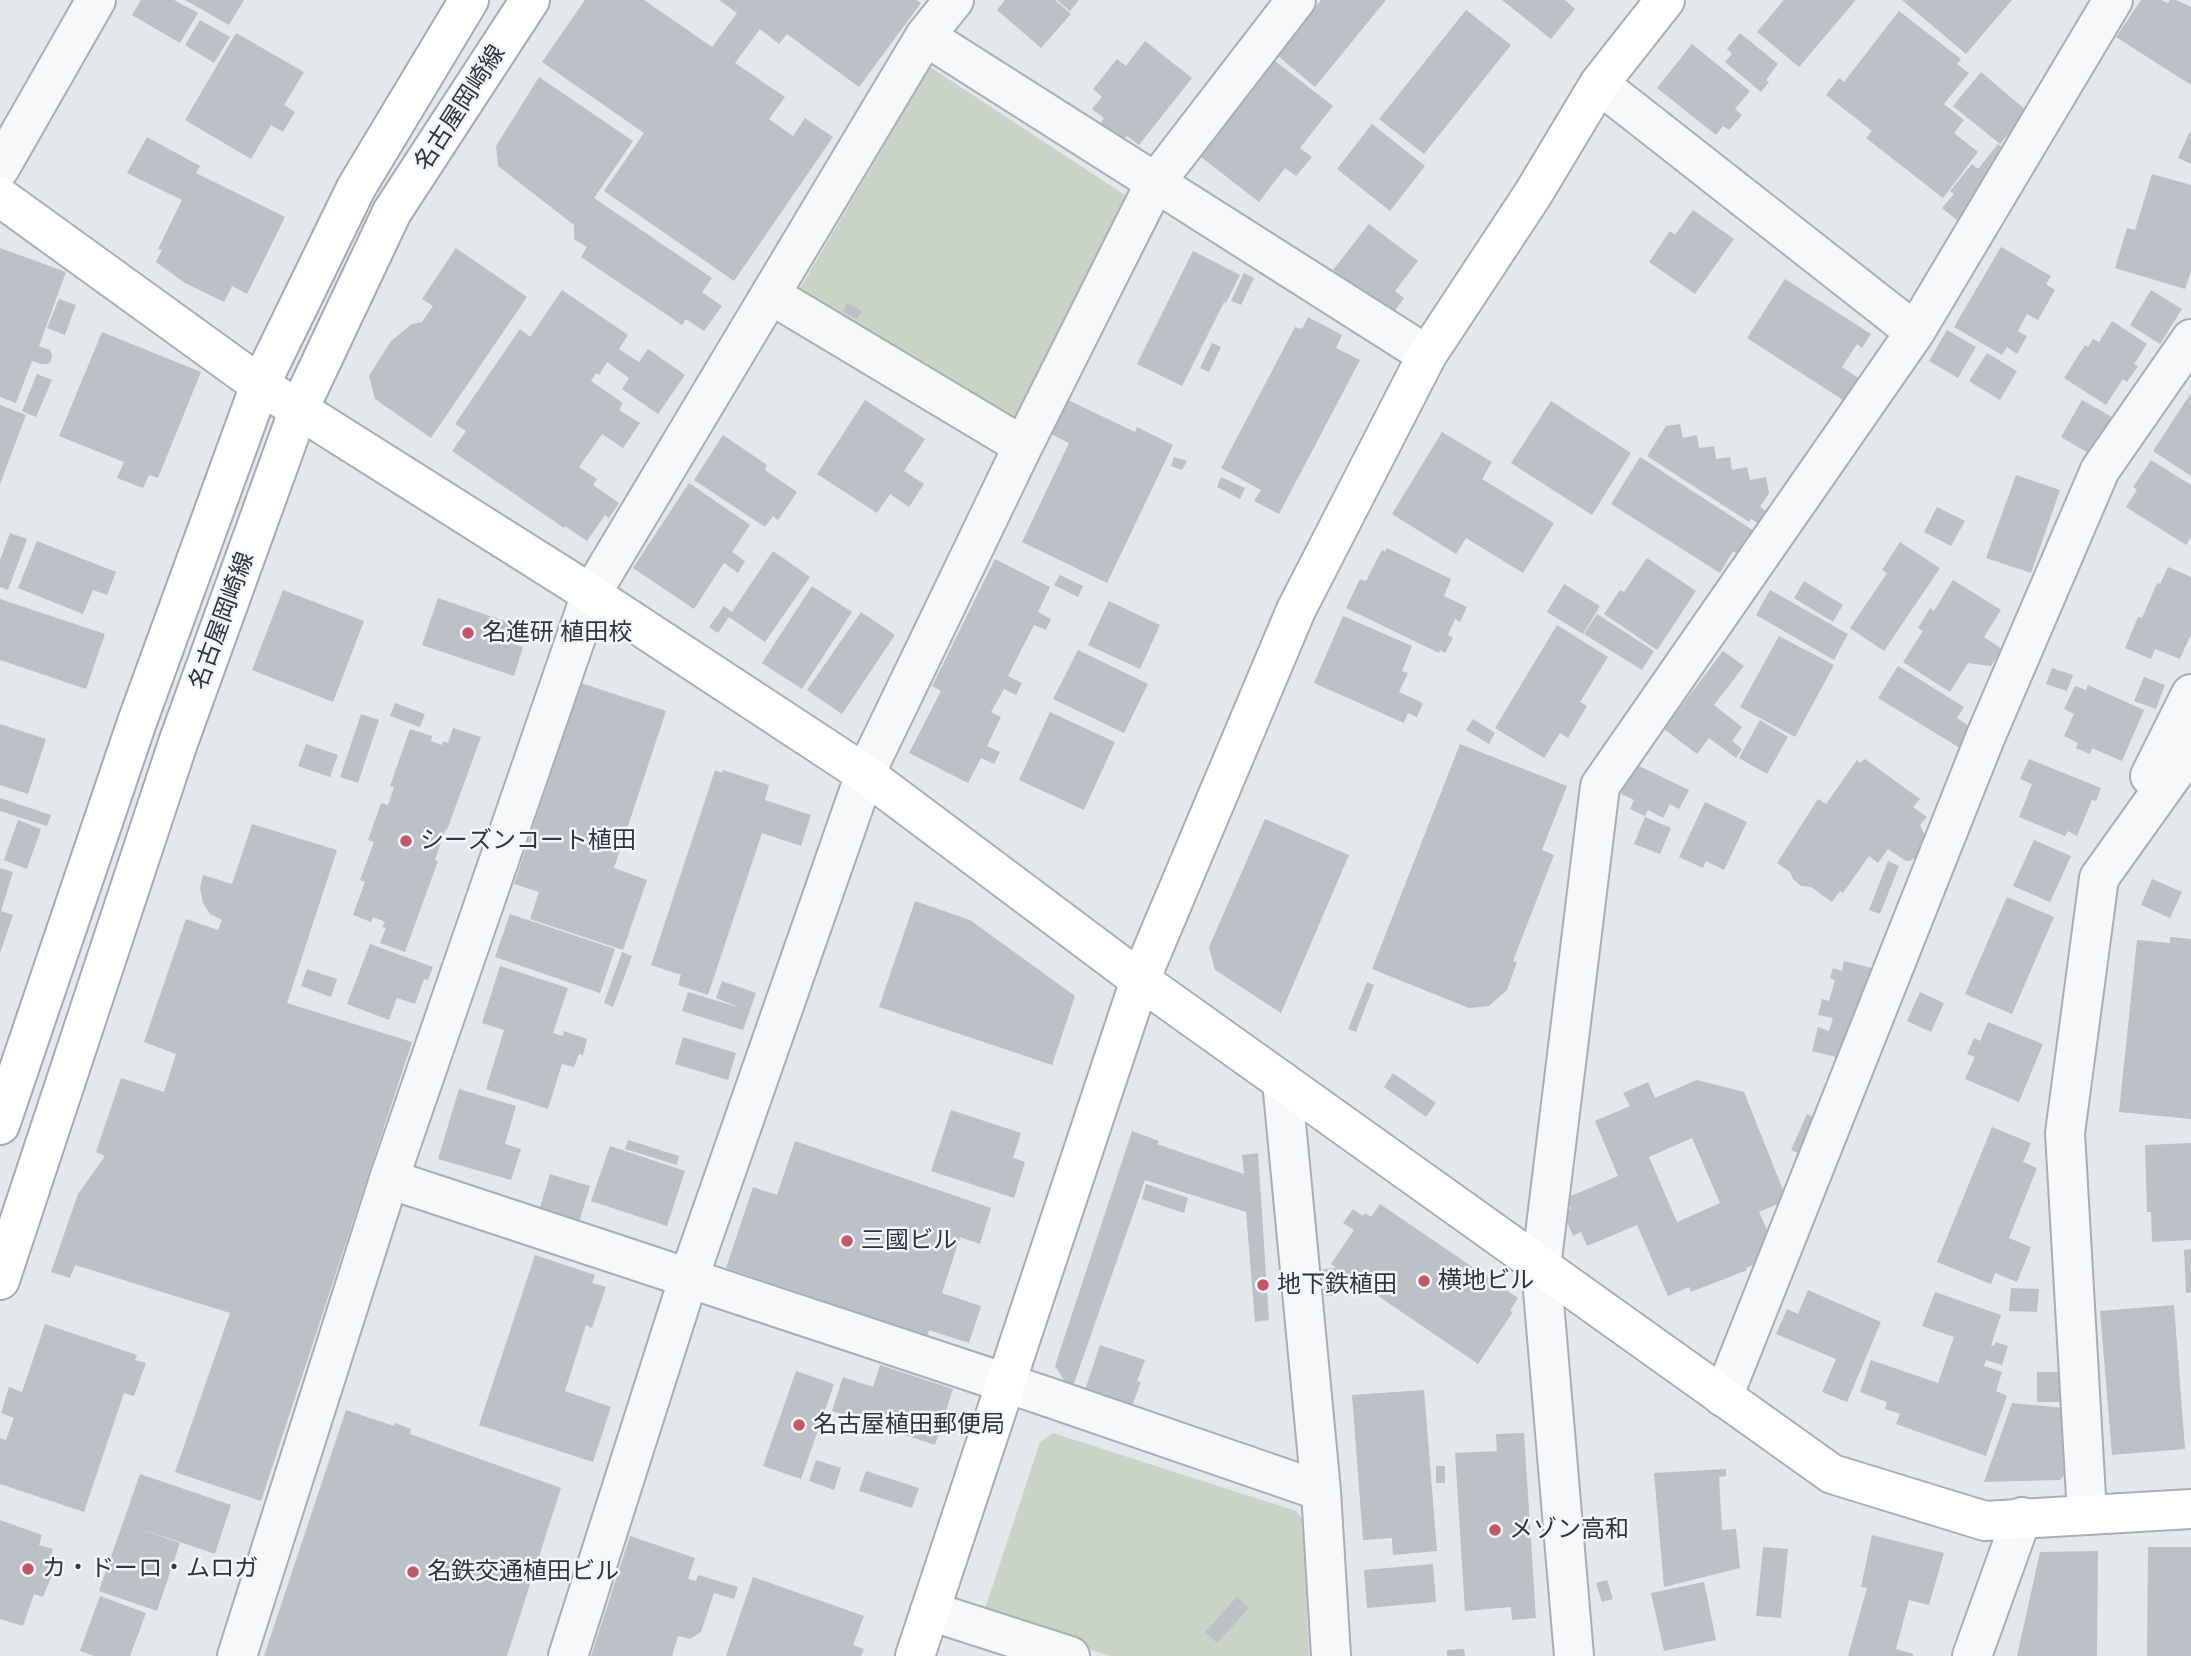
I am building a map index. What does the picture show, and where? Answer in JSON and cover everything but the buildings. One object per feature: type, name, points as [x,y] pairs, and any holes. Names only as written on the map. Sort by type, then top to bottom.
[{"type":"street","points":[[0,168],[96,0]]},
{"type":"street","name":"名古屋岡崎線","points":[[0,1125],[137,722],[260,385],[356,188],[469,0]]},
{"type":"street","name":"名古屋岡崎線","points":[[0,1280],[178,743],[299,409],[393,212],[530,0]]},
{"type":"street","points":[[237,1656],[388,1179],[592,594],[925,36],[954,0]]},
{"type":"street","points":[[568,1656],[688,1280],[865,774],[1023,446],[1155,183],[1296,0]]},
{"type":"street","points":[[915,1656],[1140,980],[1296,610],[1427,355],[1533,194],[1599,84],[1665,0]]},
{"type":"street","points":[[1574,1656],[1541,1267],[1600,786],[1915,332],[2113,0]]},
{"type":"street","points":[[925,36],[1427,355]]},
{"type":"street","points":[[1599,84],[1915,332]]},
{"type":"street","points":[[0,197],[260,385],[592,594],[865,774],[1140,980],[1832,1474],[1985,1521],[2191,1509]]},
{"type":"street","points":[[771,295],[1023,446]]},
{"type":"street","points":[[1723,1397],[1985,738],[2100,470],[2191,339]]},
{"type":"street","points":[[2087,1514],[2065,1133],[2099,878],[2191,694]]},
{"type":"street","points":[[2099,878],[2191,749]]},
{"type":"street","points":[[1282,1081],[1321,1491],[1331,1656]]},
{"type":"street","points":[[388,1179],[1007,1383],[1321,1491]]},
{"type":"street","points":[[1972,1656],[2022,1517]]},
{"type":"street","points":[[930,1611],[1070,1656]]},
{"type":"green space","points":[[930,67],[1128,197],[1020,423],[799,290]]},
{"type":"green space","points":[[1053,1433],[1296,1511],[1303,1520],[1309,1656],[1110,1656],[983,1615],[1040,1442]]},
{"type":"place","name":"名進研 植田校","points":[[468,633]]},
{"type":"place","name":"シーズンコート植田","points":[[406,841]]},
{"type":"place","name":"三國ビル","points":[[847,1241]]},
{"type":"place","name":"横地ビル","points":[[1424,1281]]},
{"type":"place","name":"地下鉄植田","points":[[1263,1285]]},
{"type":"place","name":"名古屋植田郵便局","points":[[799,1425]]},
{"type":"place","name":"メゾン高和","points":[[1495,1530]]},
{"type":"place","name":"カ・ドーロ・ムロガ","points":[[28,1569]]},
{"type":"place","name":"名鉄交通植田ビル","points":[[413,1572]]}]
